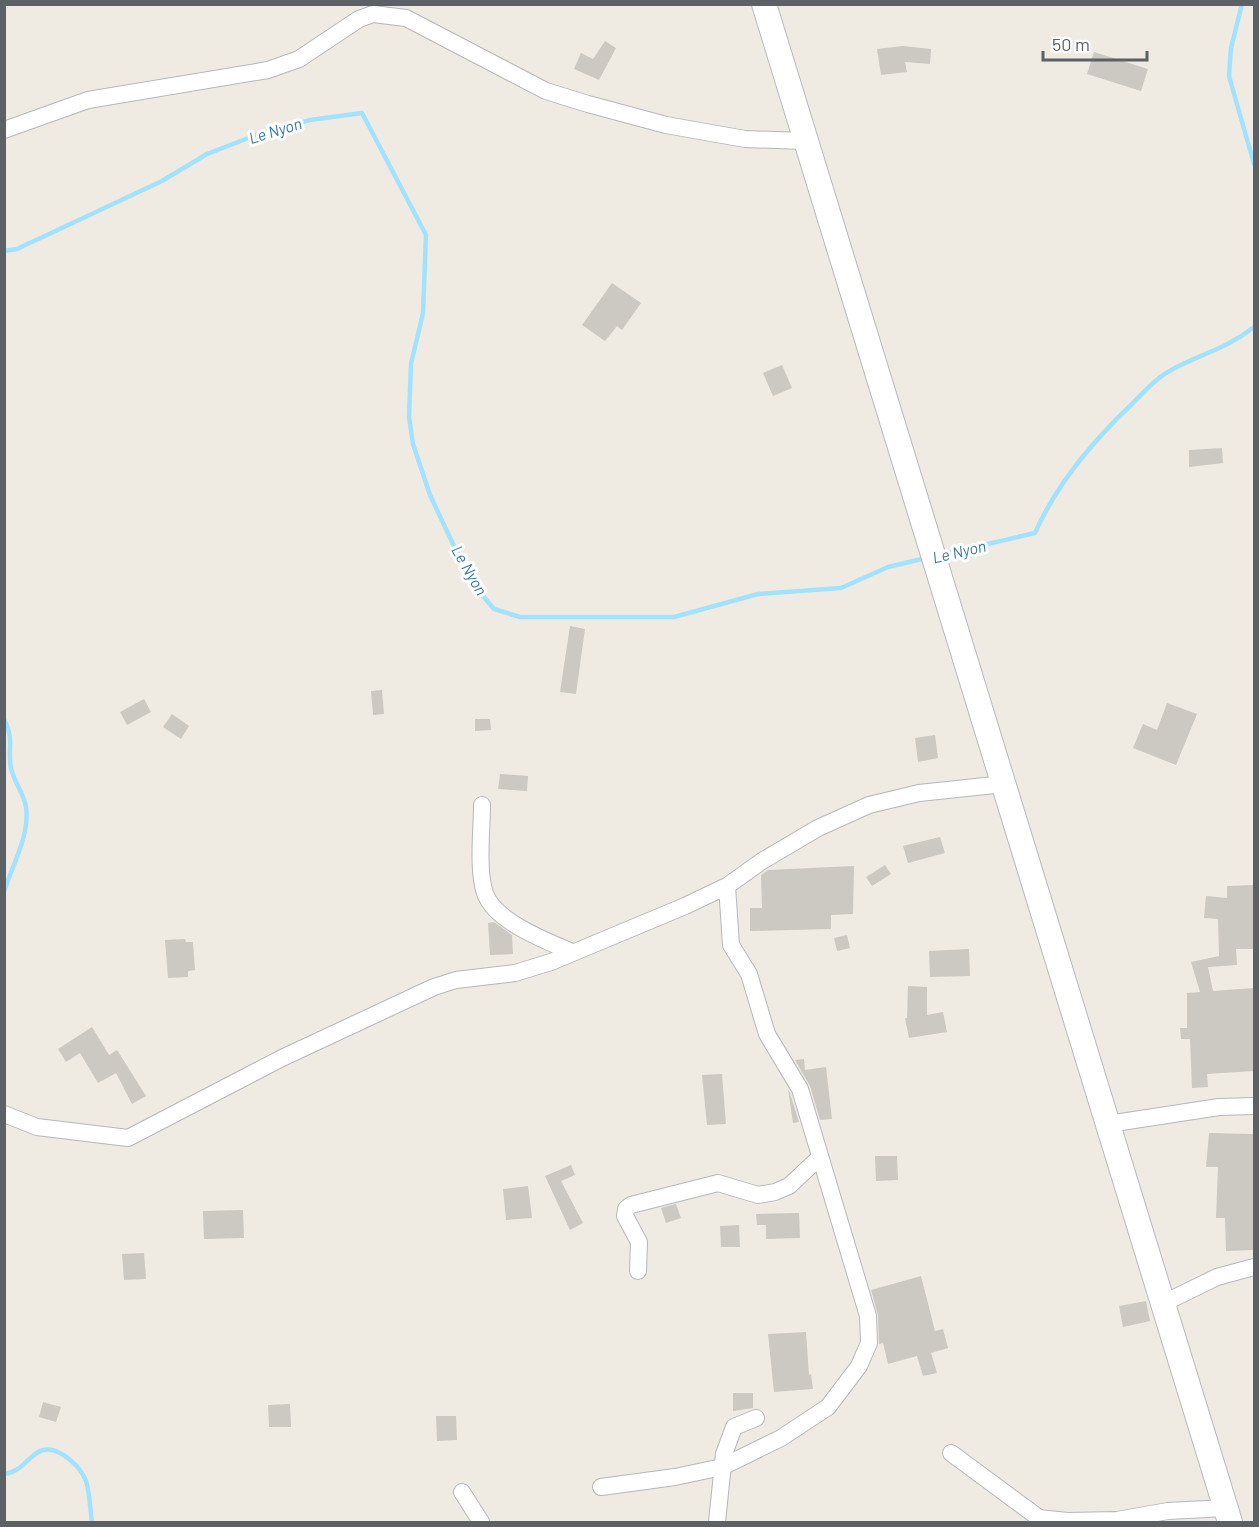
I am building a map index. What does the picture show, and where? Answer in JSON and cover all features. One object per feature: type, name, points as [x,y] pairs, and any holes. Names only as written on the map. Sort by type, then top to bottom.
[{"type":"main road","points":[[764,4],[1228,1515]]},
{"type":"street","points":[[4,130],[88,100],[268,70],[298,59],[359,19],[373,14],[406,18],[546,92],[666,125],[745,139],[805,141]]},
{"type":"street","points":[[4,1114],[37,1127],[128,1138],[282,1058],[434,987],[456,980],[515,973],[685,906],[727,886],[762,861],[818,828],[869,805],[919,793],[1004,784]]},
{"type":"street","points":[[482,805],[485,893],[495,910],[538,938],[572,952]]},
{"type":"street","points":[[601,1486],[675,1477],[722,1467],[781,1438],[828,1407],[859,1366],[869,1343],[868,1316],[800,1089],[767,1034],[749,974],[731,945],[727,886]]},
{"type":"street","points":[[1108,1124],[1219,1107],[1254,1106]]},
{"type":"street","points":[[638,1271],[639,1242],[625,1216],[626,1209],[631,1205],[718,1183],[758,1195],[775,1192],[789,1186],[820,1156]]},
{"type":"street","points":[[1164,1303],[1217,1277],[1254,1267]]},
{"type":"street","points":[[717,1522],[722,1467],[734,1427],[756,1418]]},
{"type":"street","points":[[951,1453],[1039,1518],[1067,1521],[1116,1520],[1168,1511],[1228,1515]]},
{"type":"street","points":[[462,1492],[481,1522]]},
{"type":"building","points":[[605,41],[616,48],[599,80],[574,69],[581,53],[593,59]]},
{"type":"building","points":[[903,46],[931,49],[930,64],[905,62],[907,72],[881,75],[877,49]]},
{"type":"building","points":[[1094,52],[1148,69],[1141,91],[1087,74]]},
{"type":"building","points":[[612,283],[641,303],[622,330],[617,326],[605,341],[582,325]]},
{"type":"building","points":[[782,365],[792,388],[773,396],[763,373]]},
{"type":"building","points":[[1222,448],[1223,463],[1189,467],[1189,450]]},
{"type":"building","points":[[570,626],[585,629],[576,694],[560,692]]},
{"type":"building","points":[[382,690],[384,714],[373,715],[371,691]]},
{"type":"building","points":[[144,699],[151,712],[127,725],[120,712]]},
{"type":"building","points":[[1167,703],[1197,714],[1176,765],[1133,748],[1143,724],[1157,730]]},
{"type":"building","points":[[172,714],[189,726],[181,739],[163,727]]},
{"type":"building","points":[[475,719],[490,719],[491,730],[475,731]]},
{"type":"building","points":[[935,735],[938,758],[918,762],[915,738]]},
{"type":"building","points":[[500,774],[528,776],[527,791],[498,789]]},
{"type":"building","points":[[940,837],[945,853],[908,863],[903,846]]},
{"type":"building","points":[[885,865],[891,874],[872,886],[866,877]]},
{"type":"building","points":[[854,866],[853,914],[831,915],[831,929],[750,931],[750,908],[762,908],[761,875],[768,870]]},
{"type":"building","points":[[1254,885],[1254,949],[1236,949],[1237,965],[1208,967],[1213,991],[1254,988],[1254,1071],[1207,1074],[1208,1087],[1192,1088],[1190,1039],[1181,1039],[1180,1028],[1187,1028],[1187,993],[1200,992],[1191,962],[1219,956],[1218,919],[1204,918],[1206,896],[1227,898],[1227,886]]},
{"type":"building","points":[[494,922],[512,935],[513,954],[490,955],[488,923]]},
{"type":"building","points":[[847,935],[850,948],[837,951],[834,938]]},
{"type":"building","points":[[185,939],[186,942],[193,942],[195,970],[188,971],[188,977],[168,978],[165,940]]},
{"type":"building","points":[[969,949],[970,976],[930,977],[929,951]]},
{"type":"building","points":[[908,986],[927,987],[927,1015],[943,1012],[947,1032],[909,1038],[905,1018],[907,1018]]},
{"type":"building","points":[[92,1027],[109,1055],[117,1050],[146,1096],[132,1104],[116,1073],[98,1083],[80,1053],[66,1062],[58,1049]]},
{"type":"building","points":[[804,1059],[805,1070],[826,1067],[832,1119],[820,1120],[810,1086],[795,1060]]},
{"type":"building","points":[[722,1074],[726,1124],[707,1125],[702,1075]]},
{"type":"building","points":[[788,1089],[790,1093],[799,1122],[793,1123]]},
{"type":"building","points":[[1209,1133],[1254,1134],[1254,1250],[1226,1251],[1225,1218],[1216,1218],[1218,1167],[1206,1167]]},
{"type":"building","points":[[875,1156],[897,1156],[898,1180],[876,1181]]},
{"type":"building","points":[[571,1165],[575,1175],[561,1181],[583,1223],[570,1230],[545,1176]]},
{"type":"building","points":[[528,1186],[532,1218],[506,1220],[503,1189]]},
{"type":"building","points":[[676,1204],[681,1218],[666,1223],[661,1208]]},
{"type":"building","points":[[243,1210],[244,1238],[204,1239],[203,1211]]},
{"type":"building","points":[[799,1213],[800,1238],[766,1239],[766,1225],[757,1225],[756,1214]]},
{"type":"building","points":[[739,1225],[740,1247],[721,1247],[720,1226]]},
{"type":"building","points":[[144,1253],[146,1279],[124,1280],[122,1254]]},
{"type":"building","points":[[921,1276],[935,1331],[943,1329],[948,1348],[931,1353],[937,1373],[923,1376],[917,1356],[888,1364],[883,1343],[879,1344],[878,1315],[871,1290]]},
{"type":"building","points":[[1146,1301],[1150,1321],[1123,1327],[1119,1306]]},
{"type":"building","points":[[806,1332],[809,1375],[811,1374],[813,1389],[774,1392],[768,1334]]},
{"type":"building","points":[[733,1393],[753,1393],[753,1408],[733,1411]]},
{"type":"building","points":[[43,1402],[61,1407],[56,1422],[39,1417]]},
{"type":"building","points":[[290,1404],[291,1427],[269,1427],[268,1405]]},
{"type":"building","points":[[436,1416],[456,1416],[457,1440],[437,1441]]},
{"type":"waterway","name":"Le Nyon","points":[[1242,4],[1231,48],[1229,76],[1254,164]]},
{"type":"waterway","name":"Le Nyon","points":[[4,251],[17,249],[162,181],[207,154],[256,135],[310,120],[362,113],[426,235],[423,313],[411,364],[409,417],[413,444],[430,495],[453,544],[477,589],[494,609],[520,617],[674,617],[758,594],[841,588],[888,567],[926,558]]},
{"type":"waterway","name":"Le Nyon","points":[[940,555],[1035,533],[1054,497],[1077,464],[1151,385],[1173,369],[1224,346],[1254,327]]},
{"type":"waterway","points":[[4,719],[10,739],[11,768],[25,802],[27,818],[23,840],[4,892]]},
{"type":"waterway","points":[[4,1474],[17,1470],[33,1455],[43,1450],[62,1454],[74,1464],[86,1481],[92,1522]]}]
